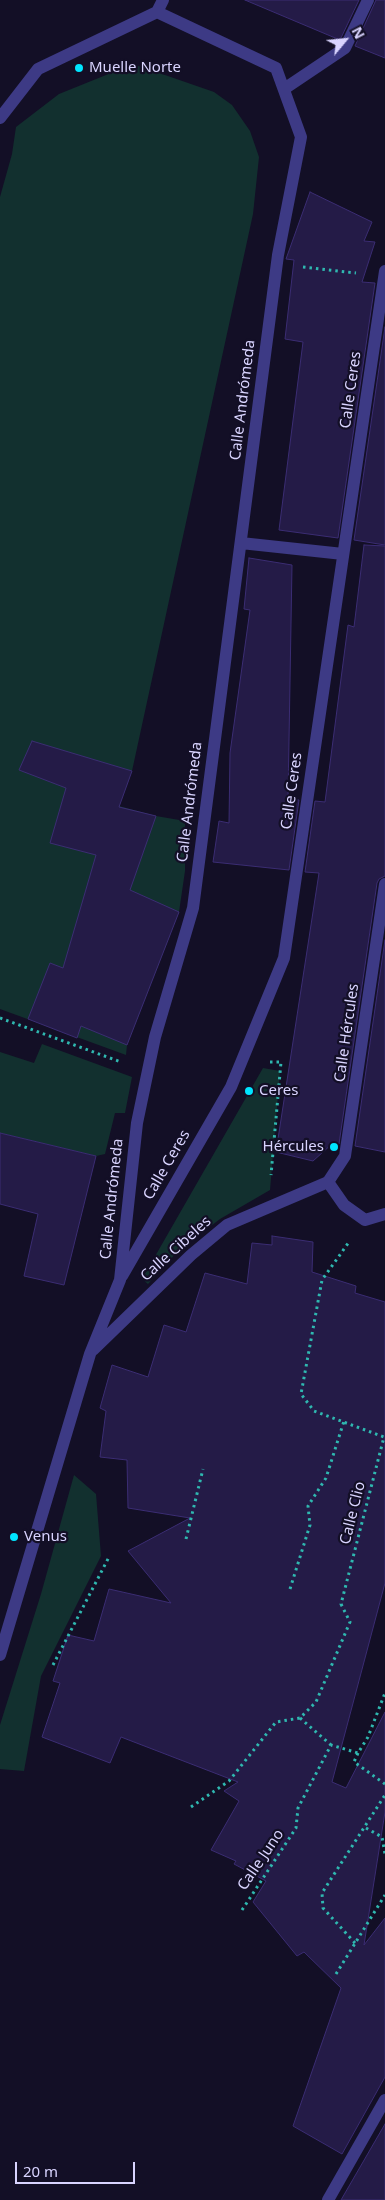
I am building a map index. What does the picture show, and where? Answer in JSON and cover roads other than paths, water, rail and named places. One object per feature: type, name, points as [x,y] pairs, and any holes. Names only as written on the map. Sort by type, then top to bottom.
[{"type":"street","points":[[0,118],[38,69],[157,12],[163,0]]},
{"type":"street","points":[[284,89],[344,48],[368,0]]},
{"type":"street","name":"Calle Andrómeda","points":[[0,1655],[90,1354],[120,1280],[137,1122],[155,1037],[193,908],[277,265],[301,137],[276,68],[157,12]]},
{"type":"street","name":"Calle Ceres","points":[[120,1280],[230,1087],[284,958],[385,273]]},
{"type":"street","points":[[241,543],[343,554]]},
{"type":"street","name":"Calle Hércules","points":[[328,1182],[345,1156],[385,884]]},
{"type":"street","points":[[328,1182],[344,1205],[365,1220],[385,1214]]},
{"type":"street","name":"Calle Cibeles","points":[[90,1354],[190,1255],[228,1226],[328,1182]]},
{"type":"street","points":[[328,2200],[385,2100]]},
{"type":"place","name":"Muelle Norte","points":[[79,68]]},
{"type":"place","name":"Ceres","points":[[249,1091]]},
{"type":"place","name":"Hércules","points":[[334,1147]]},
{"type":"place","name":"Venus","points":[[14,1537]]}]
